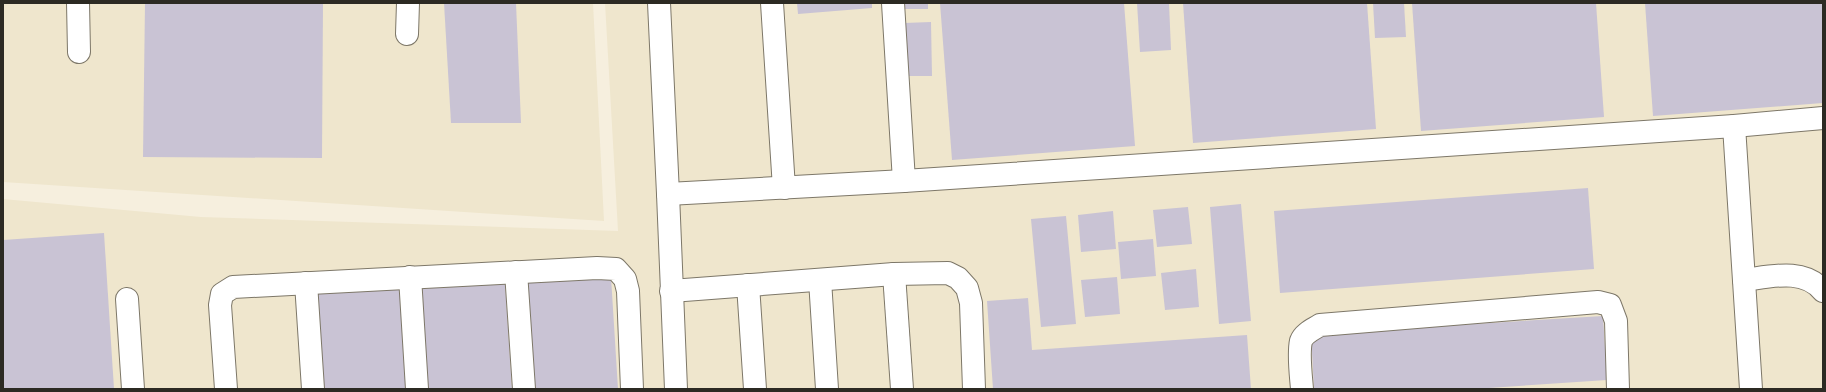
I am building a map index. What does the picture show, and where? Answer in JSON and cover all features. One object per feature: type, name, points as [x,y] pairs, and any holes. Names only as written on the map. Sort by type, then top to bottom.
[{"type":"lane","points":[[78,3],[79,52]]},
{"type":"lane","points":[[407,34],[408,3]]},
{"type":"lane","points":[[658,3],[676,389]]},
{"type":"lane","points":[[772,3],[784,188]]},
{"type":"lane","points":[[893,3],[904,181]]},
{"type":"lane","points":[[668,194],[904,181],[1734,126],[1823,118]]},
{"type":"lane","points":[[1734,126],[1751,389]]},
{"type":"lane","points":[[226,389],[220,305],[222,294],[233,287],[597,268],[616,269],[625,278],[628,290],[632,389]]},
{"type":"lane","points":[[516,272],[524,389]]},
{"type":"lane","points":[[671,291],[894,274],[948,273],[958,278],[967,288],[971,303],[974,389]]},
{"type":"lane","points":[[894,274],[902,389]]},
{"type":"lane","points":[[1744,280],[1790,274],[1805,278],[1823,291]]},
{"type":"lane","points":[[410,278],[417,389]]},
{"type":"lane","points":[[820,280],[827,389]]},
{"type":"lane","points":[[306,283],[313,389]]},
{"type":"lane","points":[[748,285],[755,389]]},
{"type":"lane","points":[[127,299],[132,389]]},
{"type":"lane","points":[[1302,389],[1300,364],[1301,341],[1308,332],[1320,325],[1598,302],[1610,305],[1616,321],[1618,389]]},
{"type":"shaded area","points":[[3,3],[593,3],[604,221],[3,182]]},
{"type":"shaded area","points":[[605,3],[1823,3],[1823,389],[3,389],[3,199],[201,217],[618,231]]},
{"type":"building","points":[[145,3],[323,3],[322,158],[143,157]]},
{"type":"building","points":[[444,3],[516,3],[521,123],[451,123]]},
{"type":"building","points":[[797,3],[872,3],[872,8],[798,14]]},
{"type":"building","points":[[900,3],[928,3],[928,9],[900,9]]},
{"type":"building","points":[[940,3],[1124,3],[1135,146],[952,160]]},
{"type":"building","points":[[1137,3],[1169,3],[1171,50],[1140,52]]},
{"type":"building","points":[[1183,3],[1367,3],[1376,129],[1193,143]]},
{"type":"building","points":[[1373,3],[1404,3],[1406,37],[1375,38]]},
{"type":"building","points":[[1412,3],[1596,3],[1604,117],[1421,131]]},
{"type":"building","points":[[1645,3],[1823,3],[1823,103],[1653,116]]},
{"type":"building","points":[[931,22],[932,76],[904,76],[904,23]]},
{"type":"building","points":[[1588,188],[1594,269],[1280,293],[1274,211]]},
{"type":"building","points":[[1241,204],[1251,321],[1219,324],[1210,207]]},
{"type":"building","points":[[1188,207],[1192,244],[1157,247],[1153,210]]},
{"type":"building","points":[[1113,211],[1116,249],[1081,252],[1078,215]]},
{"type":"building","points":[[1066,216],[1076,324],[1041,327],[1031,219]]},
{"type":"building","points":[[104,233],[114,389],[3,389],[3,240]]},
{"type":"building","points":[[1153,239],[1156,276],[1121,279],[1118,242]]},
{"type":"building","points":[[1196,269],[1199,307],[1165,310],[1161,273]]},
{"type":"building","points":[[611,277],[618,389],[531,389],[524,283]]},
{"type":"building","points":[[1117,277],[1120,314],[1085,317],[1081,280]]},
{"type":"building","points":[[505,283],[512,389],[424,389],[418,289]]},
{"type":"building","points":[[402,288],[409,389],[321,389],[315,294]]},
{"type":"building","points":[[1028,298],[1032,350],[1247,335],[1251,389],[993,389],[987,301]]},
{"type":"building","points":[[1603,316],[1607,380],[1474,389],[1314,389],[1311,334]]}]
